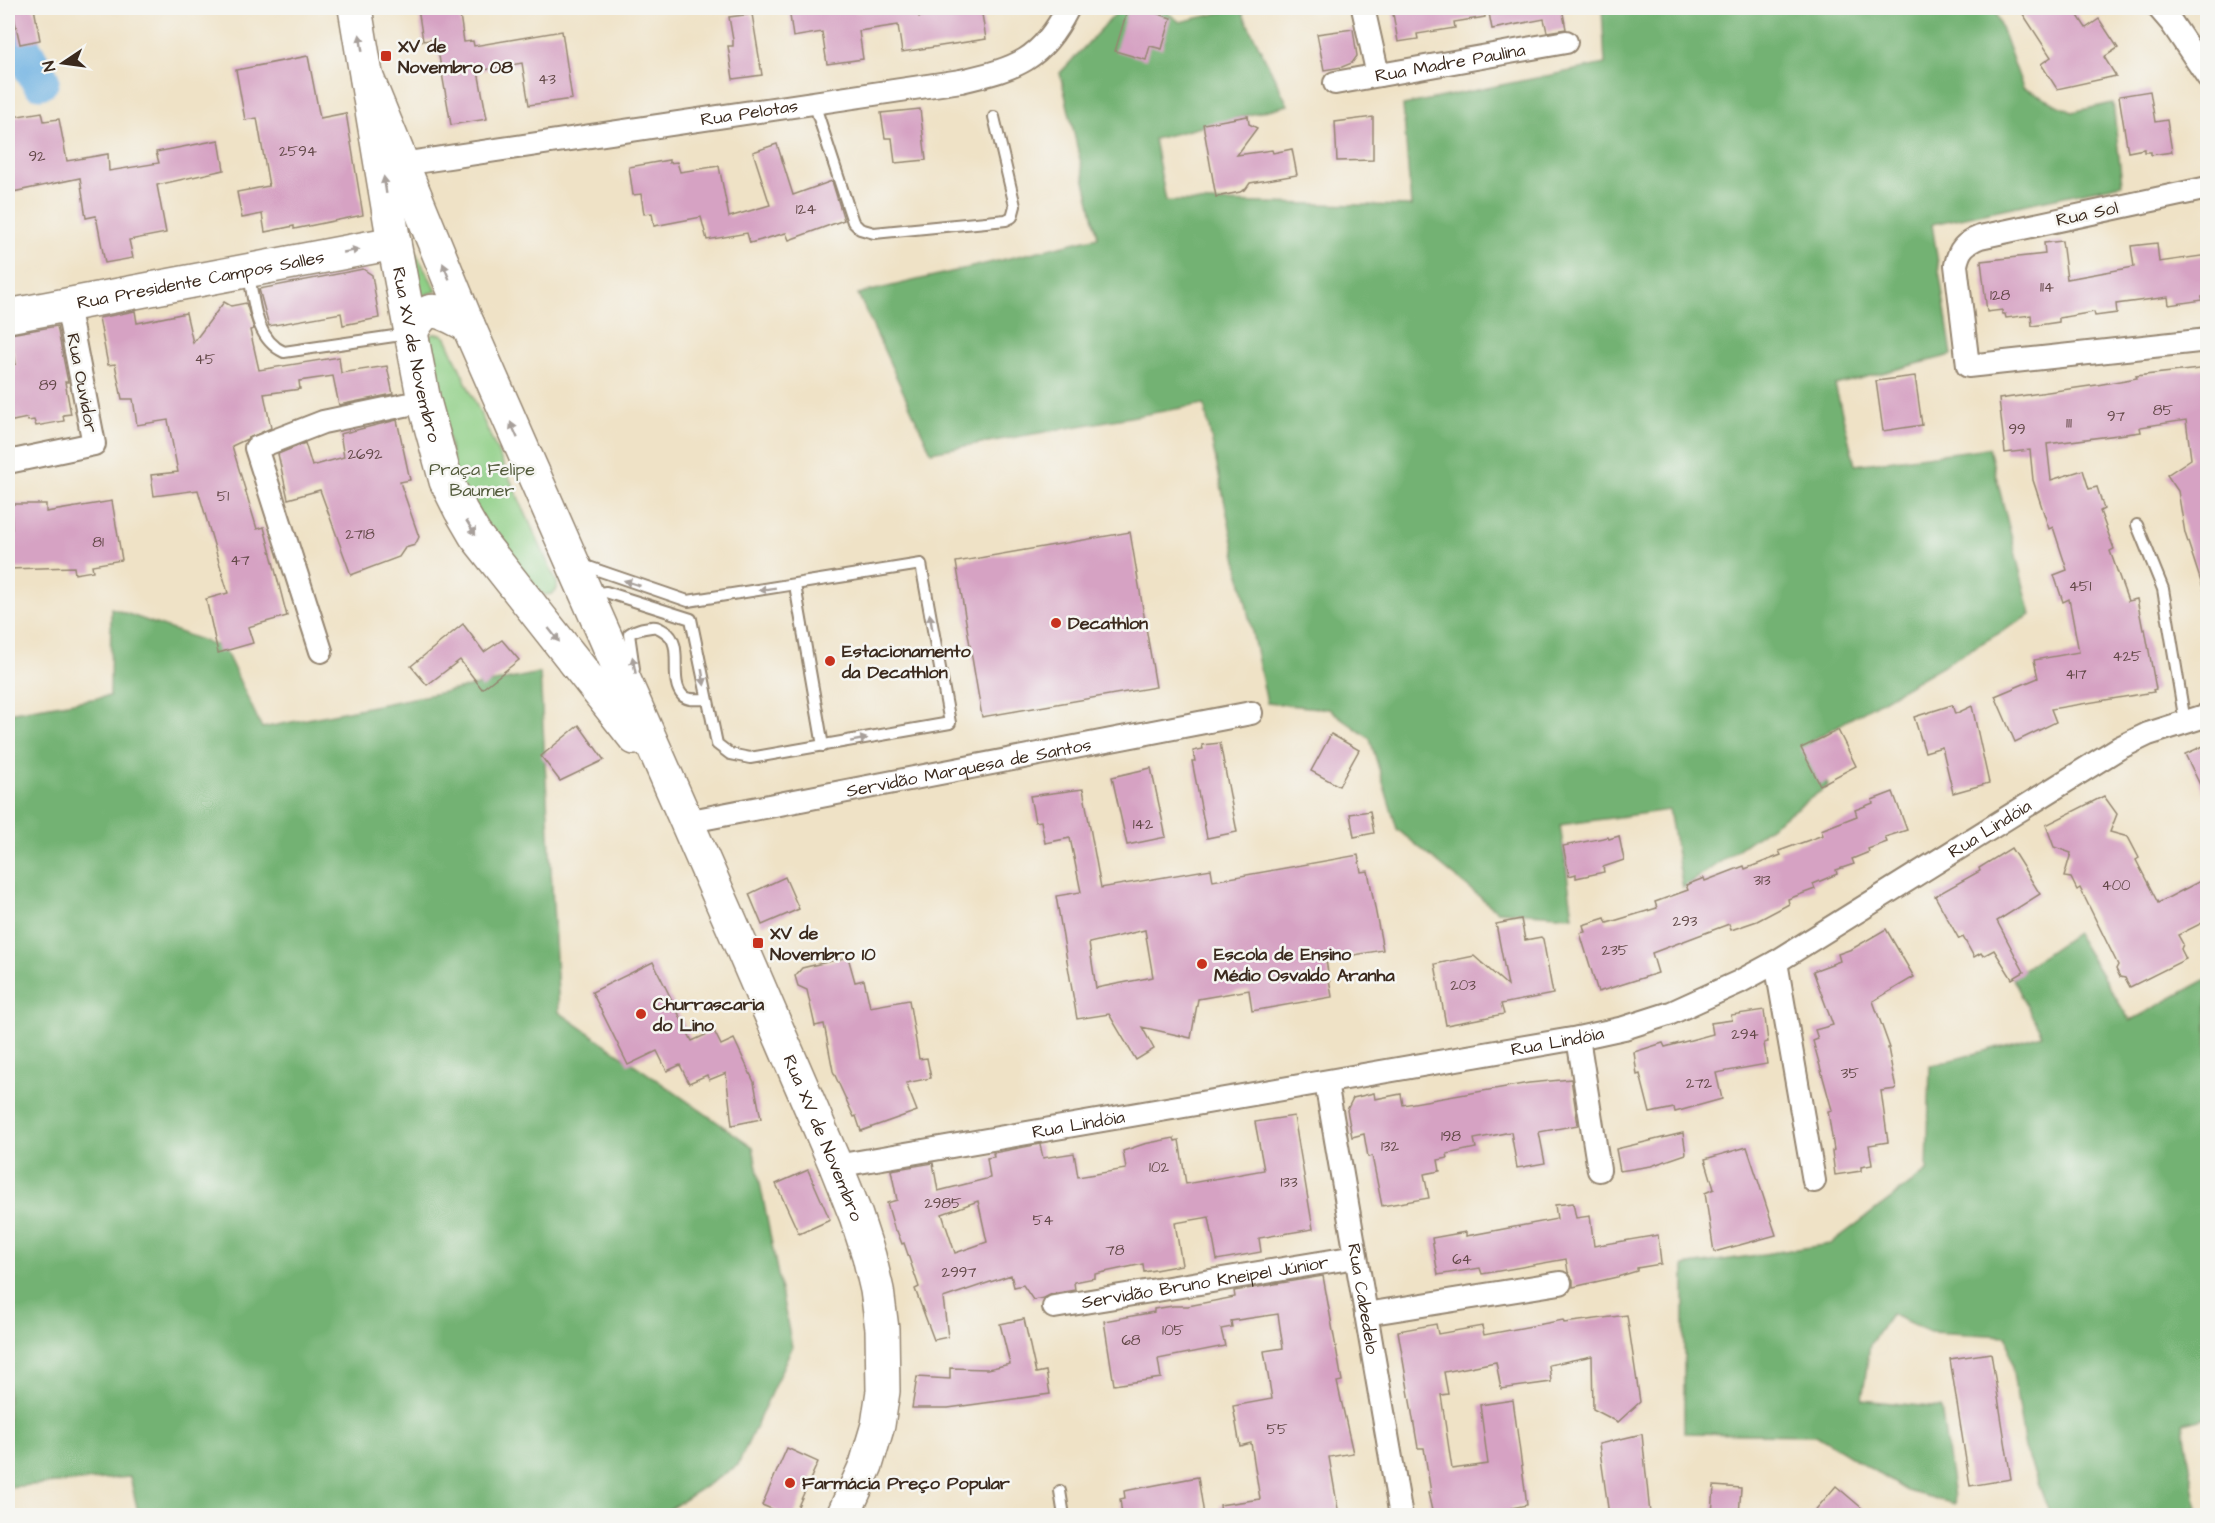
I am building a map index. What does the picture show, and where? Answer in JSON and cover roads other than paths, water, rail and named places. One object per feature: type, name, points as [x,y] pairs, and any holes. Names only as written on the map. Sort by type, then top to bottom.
[{"type":"main road","name":"Rua XV de Novembro","points":[[355,8],[394,243],[424,401],[446,481],[460,511],[475,535],[665,776]]},
{"type":"main road","name":"Rua XV de Novembro","points":[[367,78],[468,326],[836,1166],[869,1256],[881,1319],[884,1362],[883,1391],[878,1425],[866,1464],[843,1515]]},
{"type":"main road","name":"Rua Presidente Campos Salles","points":[[8,316],[394,243]]},
{"type":"main road","points":[[411,333],[417,319],[423,313],[432,311],[445,314],[468,326]]},
{"type":"main road","points":[[518,589],[540,603],[556,604],[586,594]]},
{"type":"street","name":"Rua Pelotas","points":[[402,164],[962,81],[992,74],[1023,63],[1047,42],[1068,8]]},
{"type":"street","points":[[1363,8],[1378,75]]},
{"type":"street","points":[[2159,8],[2208,77]]},
{"type":"street","name":"Rua Madre Paulina","points":[[1335,83],[1566,42]]},
{"type":"street","name":"Rua Sol","points":[[2208,188],[1980,237],[1967,242],[1959,252],[1956,265],[1968,366],[2208,340]]},
{"type":"street","name":"Rua Ouvidor","points":[[8,462],[94,444],[67,305]]},
{"type":"street","points":[[321,651],[256,448],[322,422],[424,401]]},
{"type":"street","name":"Servidão Marquesa de Santos","points":[[686,822],[1251,713]]},
{"type":"street","name":"Rua Lindóia","points":[[836,1166],[1578,1038],[1624,1028],[1671,1013],[1699,1002],[1776,962],[2088,766],[2148,734],[2208,715]]},
{"type":"street","points":[[1776,962],[1814,1181]]},
{"type":"street","points":[[1578,1038],[1599,1170]]},
{"type":"street","name":"Rua Cabedelo","points":[[1326,1082],[1401,1515]]},
{"type":"street","name":"Servidão Bruno Kneipel Júnior","points":[[1054,1307],[1356,1257]]},
{"type":"street","points":[[1366,1314],[1560,1283]]},
{"type":"lane","points":[[814,103],[853,222],[860,229],[874,233],[1006,220],[1012,217],[1015,206],[994,117]]},
{"type":"lane","points":[[248,271],[260,327],[270,343],[284,352],[411,333]]},
{"type":"lane","points":[[2137,525],[2163,589],[2185,722]]},
{"type":"lane","points":[[571,560],[688,601],[921,564],[950,723],[750,758],[730,754],[717,744],[691,619],[606,592],[586,594]]},
{"type":"lane","points":[[795,585],[823,746]]},
{"type":"lane","points":[[642,723],[641,705],[628,638],[635,629],[656,626],[668,633],[673,640],[678,684],[682,694],[687,699],[706,699]]},
{"type":"lane","points":[[1060,1491],[1064,1515]]},
{"type":"waterway","points":[[8,25],[40,80]]},
{"type":"place","name":"XV de Novembro 08","points":[[386,56]]},
{"type":"place","name":"Decathlon","points":[[1056,623]]},
{"type":"place","name":"Estacionamento da Decathlon","points":[[830,661]]},
{"type":"place","name":"XV de Novembro 10","points":[[758,943]]},
{"type":"place","name":"Escola de Ensino Médio Osvaldo Aranha","points":[[1202,964]]},
{"type":"place","name":"Churrascaria do Lino","points":[[641,1014]]},
{"type":"place","name":"Farmácia Preço Popular","points":[[790,1483]]},
{"type":"park label","name":"Praça Felipe Baumer","points":[[482,479]]}]
